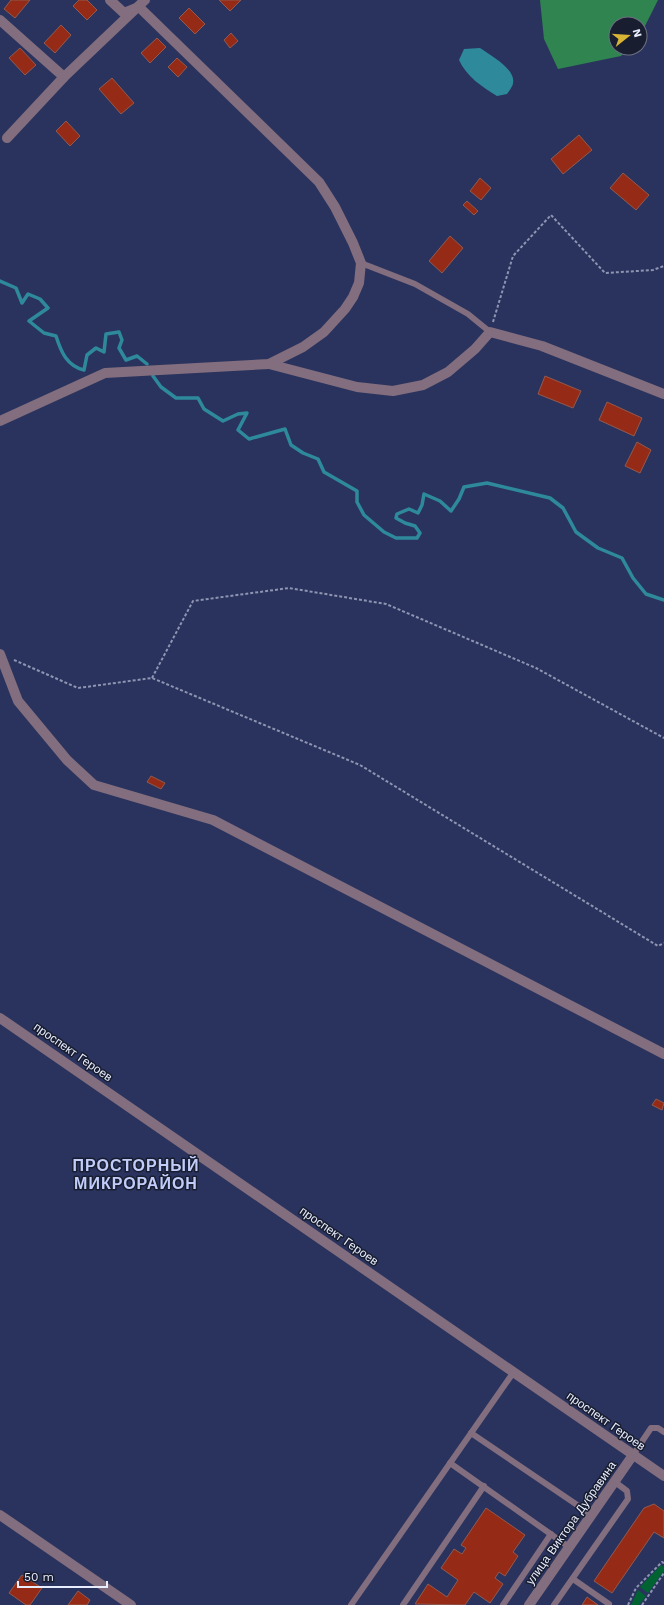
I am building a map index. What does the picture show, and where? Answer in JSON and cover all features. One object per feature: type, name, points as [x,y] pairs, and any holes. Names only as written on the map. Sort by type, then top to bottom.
[{"type":"street","points":[[110,0],[124,13],[142,3]]},
{"type":"street","points":[[7,138],[64,78],[142,3]]},
{"type":"street","points":[[142,3],[319,182],[341,219],[361,263],[359,282],[353,297],[345,309],[324,332],[303,347],[269,364]]},
{"type":"street","points":[[0,20],[64,78]]},
{"type":"street","points":[[0,421],[105,373],[269,364],[357,387],[393,391],[423,385],[448,372],[474,349],[490,332],[542,346],[664,394]]},
{"type":"street","points":[[0,654],[18,701],[67,760],[94,785],[213,820],[664,1054]]},
{"type":"street","name":"проспект Героев","points":[[0,1018],[664,1476]]},
{"type":"street","name":"улица Виктора Дубравина","points":[[529,1605],[633,1455]]},
{"type":"street","points":[[0,1515],[131,1605]]},
{"type":"lane","points":[[361,263],[415,284],[468,314],[490,332]]},
{"type":"lane","points":[[351,1605],[513,1373]]},
{"type":"lane","points":[[633,1455],[651,1428],[658,1428],[664,1432]]},
{"type":"lane","points":[[471,1433],[592,1515]]},
{"type":"lane","points":[[450,1463],[569,1547]]},
{"type":"lane","points":[[554,1605],[628,1499],[627,1491],[615,1482]]},
{"type":"lane","points":[[403,1605],[484,1486]]},
{"type":"lane","points":[[503,1605],[551,1534]]},
{"type":"lane","points":[[573,1579],[609,1604]]},
{"type":"path","points":[[490,332],[513,256],[551,216],[605,274],[653,270],[664,266]]},
{"type":"path","points":[[152,678],[193,602],[289,588],[386,604],[536,668],[664,738]]},
{"type":"path","points":[[0,654],[78,688],[152,678],[360,765],[658,946],[664,943]]},
{"type":"path","points":[[628,1605],[636,1588],[662,1562],[664,1564]]},
{"type":"path","points":[[642,1605],[664,1573]]},
{"type":"shaded area","points":[[540,0],[658,0],[648,20],[648,16],[608,16],[608,56],[621,56],[558,69],[544,39]]},
{"type":"shaded area","points":[[480,48],[496,58],[511,73],[513,84],[507,94],[497,96],[491,93],[475,81],[462,66],[459,60],[464,49]]},
{"type":"shaded area","points":[[661,1565],[664,1567],[664,1571],[648,1593],[640,1587]]},
{"type":"shaded area","points":[[638,1590],[646,1596],[639,1605],[631,1605]]},
{"type":"building","points":[[11,0],[30,0],[15,18],[4,9]]},
{"type":"building","points":[[79,0],[87,0],[97,10],[87,20],[73,6]]},
{"type":"building","points":[[219,0],[241,0],[230,11]]},
{"type":"building","points":[[189,8],[205,24],[195,34],[179,18]]},
{"type":"building","points":[[61,25],[71,35],[55,53],[44,43]]},
{"type":"building","points":[[231,33],[238,41],[230,48],[224,40]]},
{"type":"building","points":[[157,38],[166,47],[150,63],[141,53]]},
{"type":"building","points":[[20,48],[36,65],[25,75],[9,58]]},
{"type":"building","points":[[177,58],[187,67],[178,77],[168,67]]},
{"type":"building","points":[[112,78],[134,103],[121,114],[99,89]]},
{"type":"building","points":[[66,121],[80,136],[70,146],[56,131]]},
{"type":"building","points":[[579,135],[592,150],[563,174],[551,159]]},
{"type":"building","points":[[623,173],[649,195],[636,210],[610,188]]},
{"type":"building","points":[[480,178],[491,188],[481,200],[470,191]]},
{"type":"building","points":[[467,201],[478,211],[474,215],[463,205]]},
{"type":"building","points":[[450,236],[463,248],[442,273],[429,261]]},
{"type":"building","points":[[545,376],[581,391],[573,408],[538,394]]},
{"type":"building","points":[[607,402],[642,418],[634,436],[599,420]]},
{"type":"building","points":[[637,442],[651,450],[640,473],[625,466]]},
{"type":"building","points":[[151,776],[165,783],[161,789],[147,782]]},
{"type":"building","points":[[656,1099],[664,1103],[662,1110],[652,1105]]},
{"type":"building","points":[[654,1504],[664,1511],[664,1538],[654,1532],[612,1593],[594,1581],[644,1508]]},
{"type":"building","points":[[486,1508],[525,1535],[513,1552],[518,1556],[505,1576],[499,1572],[495,1578],[503,1584],[490,1603],[474,1592],[465,1605],[415,1604],[428,1584],[447,1597],[458,1580],[441,1568],[454,1549],[462,1554],[466,1548],[461,1545]]},
{"type":"building","points":[[22,1575],[42,1588],[30,1605],[26,1605],[9,1593]]},
{"type":"building","points":[[78,1591],[90,1600],[87,1605],[68,1605]]},
{"type":"building","points":[[587,1597],[598,1605],[582,1605]]},
{"type":"waterway","points":[[0,281],[16,288],[22,303],[28,294],[40,299],[48,308],[29,321],[44,333],[56,336],[60,348],[66,358],[78,368],[84,370],[87,355],[96,348],[104,352],[106,334],[119,332],[122,340],[119,348],[126,360],[137,356],[147,364]]},
{"type":"waterway","points":[[153,376],[161,387],[176,398],[198,398],[204,409],[223,421],[238,414],[247,413],[238,430],[249,439],[285,429],[291,445],[303,453],[318,459],[324,472],[357,491],[357,502],[364,515],[384,532],[396,538],[417,538],[420,533],[415,526],[396,518],[397,514],[409,509],[418,513],[422,505],[424,494],[440,501],[451,511],[459,499],[464,487],[487,483],[550,498],[563,508],[576,532],[598,548],[622,558],[633,578],[646,594],[664,600]]},
{"type":"district","name":"ПРОСТОРНЫЙ МИКРОРАЙОН","points":[[136,1174]]}]
